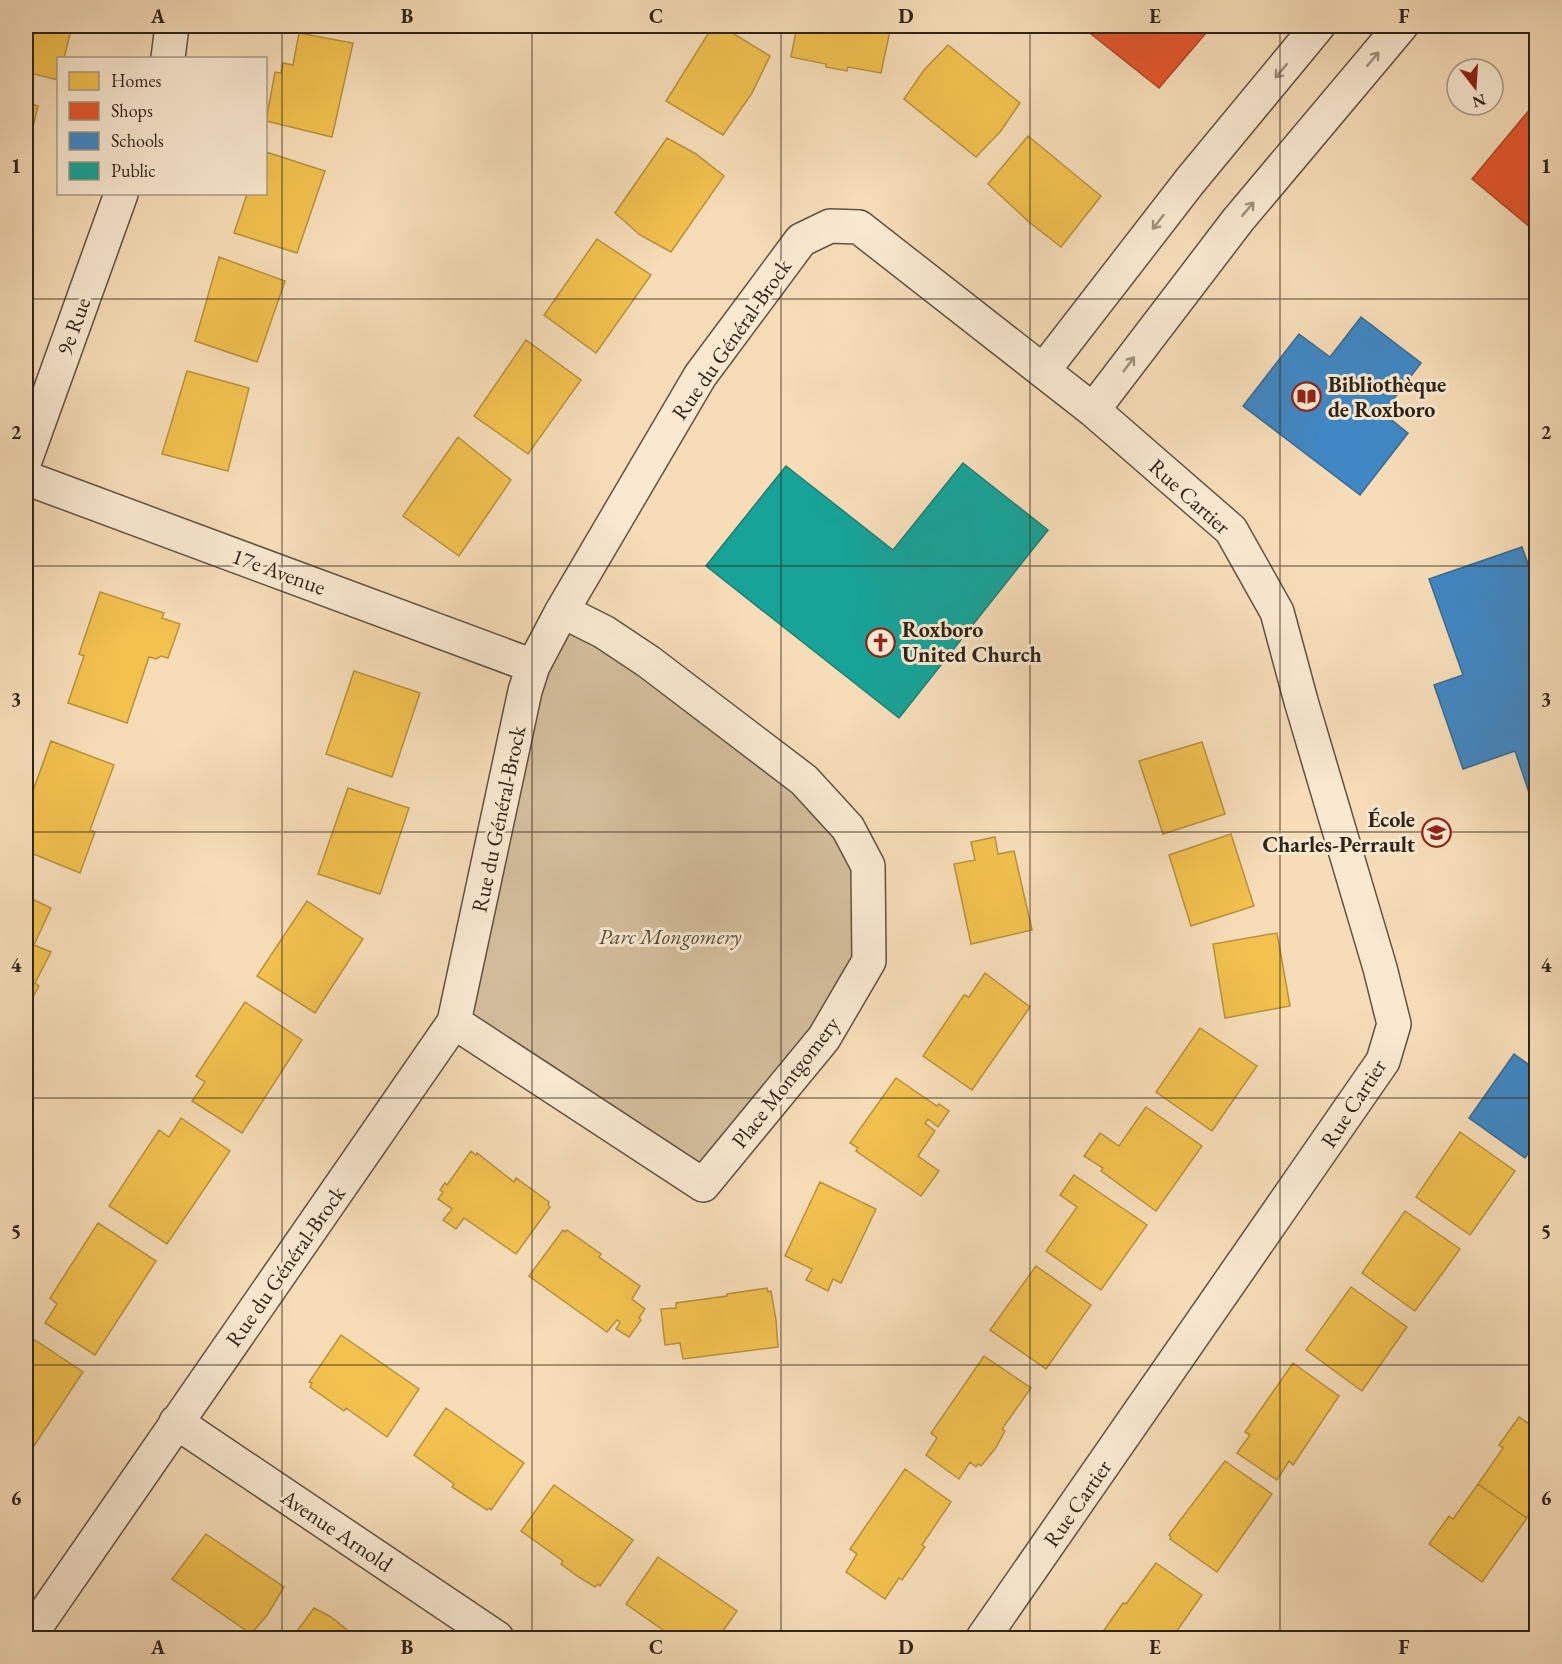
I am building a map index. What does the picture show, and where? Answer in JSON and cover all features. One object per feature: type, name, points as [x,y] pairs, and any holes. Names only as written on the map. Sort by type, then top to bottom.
[{"type":"street","points":[[168,57],[172,26]]},
{"type":"street","points":[[1043,371],[1190,181],[1318,26]]},
{"type":"street","points":[[1093,410],[1238,220],[1401,26]]},
{"type":"street","name":"9e Rue","points":[[26,458],[121,195]]},
{"type":"street","name":"Rue du Général-Brock","points":[[28,1638],[454,1022],[525,691],[533,666],[562,611],[700,376],[801,240],[830,226],[859,227],[1043,371]]},
{"type":"street","name":"Rue Cartier","points":[[982,1638],[1383,1061],[1394,1024],[1380,968],[1300,701],[1277,612],[1231,530],[1093,410],[1043,371]]},
{"type":"street","name":"17e Avenue","points":[[26,478],[533,666]]},
{"type":"street","name":"Place Montgomery","points":[[454,1022],[703,1185],[824,1038],[869,961],[868,866],[848,828],[804,780],[777,759],[649,662],[604,632],[562,611]]},
{"type":"street","name":"Avenue Arnold","points":[[176,1422],[497,1638]]},
{"type":"green space","name":"Parc Mongomery","points":[[562,611],[800,782],[845,847],[872,943],[713,1176],[454,1022]]},
{"type":"building: Homes","points":[[26,26],[72,26],[64,57],[57,57],[57,80],[26,72]]},
{"type":"building: Homes","points":[[713,26],[721,26],[770,56],[752,93],[723,135],[666,101]]},
{"type":"building: Homes","points":[[797,26],[891,26],[881,73],[848,67],[847,71],[791,57]]},
{"type":"building: Homes","points":[[299,33],[353,43],[332,137],[267,121],[275,72],[281,73],[283,63],[293,65]]},
{"type":"building: Homes","points":[[948,45],[1020,103],[1000,132],[976,157],[904,99],[924,70]]},
{"type":"building: Homes","points":[[26,102],[38,106],[26,156]]},
{"type":"building: Homes","points":[[1028,136],[1101,196],[1061,247],[1029,222],[988,184]]},
{"type":"building: Homes","points":[[667,138],[696,154],[724,176],[671,252],[640,235],[615,213]]},
{"type":"building: Homes","points":[[267,152],[325,171],[297,253],[234,233],[247,195],[267,195]]},
{"type":"building: Homes","points":[[597,239],[651,275],[596,353],[544,315]]},
{"type":"building: Homes","points":[[219,257],[285,281],[257,362],[195,341]]},
{"type":"building: Homes","points":[[526,340],[581,380],[528,454],[474,416]]},
{"type":"building: Homes","points":[[187,371],[249,388],[228,471],[162,454]]},
{"type":"building: Homes","points":[[458,437],[511,480],[459,556],[403,516]]},
{"type":"building: Homes","points":[[100,592],[164,613],[162,618],[180,624],[168,658],[149,657],[127,723],[68,703],[84,656],[79,654]]},
{"type":"building: Homes","points":[[354,671],[420,693],[392,777],[326,754]]},
{"type":"building: Homes","points":[[51,741],[114,765],[90,830],[95,832],[80,873],[26,851],[26,810]]},
{"type":"building: Homes","points":[[1202,742],[1225,814],[1163,834],[1139,761]]},
{"type":"building: Homes","points":[[348,788],[409,808],[380,894],[318,874]]},
{"type":"building: Homes","points":[[1231,834],[1254,906],[1191,926],[1169,855]]},
{"type":"building: Homes","points":[[995,837],[998,854],[1014,851],[1032,930],[971,944],[954,864],[975,860],[971,842]]},
{"type":"building: Homes","points":[[26,896],[51,908],[34,945],[51,952],[35,983],[39,986],[32,999],[29,997],[26,1004]]},
{"type":"building: Homes","points":[[307,901],[363,939],[315,1013],[257,976]]},
{"type":"building: Homes","points":[[1277,933],[1290,1006],[1225,1018],[1213,944]]},
{"type":"building: Homes","points":[[985,973],[1030,1007],[972,1090],[923,1056],[964,995],[969,997]]},
{"type":"building: Homes","points":[[245,1002],[302,1040],[242,1133],[192,1101],[205,1082],[196,1076]]},
{"type":"building: Homes","points":[[1200,1028],[1257,1066],[1212,1131],[1156,1092]]},
{"type":"building: Homes","points":[[896,1078],[937,1106],[939,1104],[949,1111],[938,1127],[928,1119],[925,1123],[935,1131],[918,1156],[939,1171],[921,1196],[856,1151],[858,1148],[850,1143]]},
{"type":"building: Homes","points":[[1146,1107],[1202,1146],[1156,1211],[1101,1171],[1103,1168],[1084,1156],[1100,1133],[1119,1146]]},
{"type":"building: Homes","points":[[181,1118],[230,1151],[167,1244],[109,1206],[159,1130],[169,1137]]},
{"type":"building: Homes","points":[[1460,1132],[1515,1171],[1470,1235],[1416,1197]]},
{"type":"building: Homes","points":[[471,1151],[476,1155],[477,1153],[514,1182],[516,1178],[549,1202],[550,1207],[516,1254],[464,1218],[456,1229],[443,1220],[452,1209],[438,1199],[443,1192],[440,1190],[445,1183],[447,1185]]},
{"type":"building: Homes","points":[[1074,1175],[1147,1225],[1101,1290],[1046,1251],[1077,1207],[1060,1195]]},
{"type":"building: Homes","points":[[820,1182],[876,1209],[841,1283],[833,1279],[828,1291],[806,1280],[812,1269],[785,1256]]},
{"type":"building: Homes","points":[[1405,1211],[1460,1249],[1415,1311],[1362,1273]]},
{"type":"building: Homes","points":[[98,1223],[156,1261],[95,1355],[45,1323],[57,1304],[50,1298]]},
{"type":"building: Homes","points":[[563,1230],[565,1232],[567,1230],[601,1254],[599,1257],[640,1286],[632,1299],[645,1309],[639,1318],[641,1320],[629,1337],[616,1329],[620,1322],[617,1320],[607,1332],[529,1276]]},
{"type":"building: Homes","points":[[1036,1266],[1091,1305],[1046,1369],[990,1330]]},
{"type":"building: Homes","points":[[1351,1287],[1407,1327],[1362,1391],[1306,1350]]},
{"type":"building: Homes","points":[[767,1288],[768,1292],[771,1291],[778,1347],[683,1359],[680,1343],[665,1345],[661,1309],[676,1308],[676,1303]]},
{"type":"building: Homes","points":[[341,1335],[419,1389],[387,1437],[346,1408],[344,1411],[310,1387],[312,1383],[309,1382]]},
{"type":"building: Homes","points":[[35,1340],[83,1372],[26,1458],[26,1353]]},
{"type":"building: Homes","points":[[984,1356],[1031,1388],[1002,1429],[1005,1431],[995,1449],[981,1466],[978,1464],[976,1467],[970,1462],[959,1479],[926,1455],[937,1438],[931,1433]]},
{"type":"building: Homes","points":[[1293,1363],[1339,1396],[1293,1465],[1289,1461],[1277,1480],[1237,1453],[1250,1435],[1245,1432]]},
{"type":"building: Homes","points":[[446,1408],[524,1463],[491,1510],[489,1508],[487,1510],[452,1487],[454,1484],[414,1455]]},
{"type":"building: Homes","points":[[1519,1417],[1536,1429],[1536,1504],[1527,1518],[1478,1484],[1503,1448],[1499,1445]]},
{"type":"building: Homes","points":[[1225,1461],[1272,1494],[1217,1572],[1170,1539],[1169,1535]]},
{"type":"building: Homes","points":[[905,1469],[951,1502],[922,1545],[925,1547],[902,1580],[899,1578],[885,1599],[846,1572],[857,1554],[850,1549]]},
{"type":"building: Homes","points":[[1478,1484],[1527,1518],[1482,1582],[1429,1544],[1449,1516],[1453,1519]]},
{"type":"building: Homes","points":[[554,1485],[633,1540],[600,1586],[598,1584],[595,1587],[577,1576],[561,1564],[563,1561],[521,1531]]},
{"type":"building: Homes","points":[[206,1534],[284,1587],[268,1614],[251,1634],[172,1579]]},
{"type":"building: Homes","points":[[658,1557],[737,1611],[718,1638],[669,1638],[665,1636],[667,1633],[626,1604]]},
{"type":"building: Homes","points":[[1156,1563],[1202,1595],[1172,1638],[1102,1638],[1100,1636],[1123,1603],[1126,1604]]},
{"type":"building: Homes","points":[[314,1608],[331,1617],[357,1638],[292,1638]]},
{"type":"building: Shops","points":[[1081,26],[1212,26],[1159,88]]},
{"type":"building: Shops","points":[[1536,102],[1536,232],[1472,179]]},
{"type":"building: Schools","points":[[1361,317],[1421,363],[1383,413],[1408,433],[1360,495],[1243,406],[1299,334],[1330,357]]},
{"type":"building: Schools","points":[[1522,547],[1536,586],[1536,813],[1515,751],[1463,769],[1434,685],[1463,675],[1429,579]]},
{"type":"building: Schools","points":[[1514,1054],[1536,1070],[1536,1142],[1525,1158],[1469,1118]]},
{"type":"building: Public","name":"Roxboro United Church","points":[[963,463],[1048,530],[899,718],[706,566],[786,466],[893,550]]},
{"type":"place","name":"Bibliothèque de Roxboro","points":[[1307,397]]},
{"type":"place","name":"Roxboro United Church","points":[[881,642]]},
{"type":"place","name":"École Charles-Perrault","points":[[1436,832]]}]
